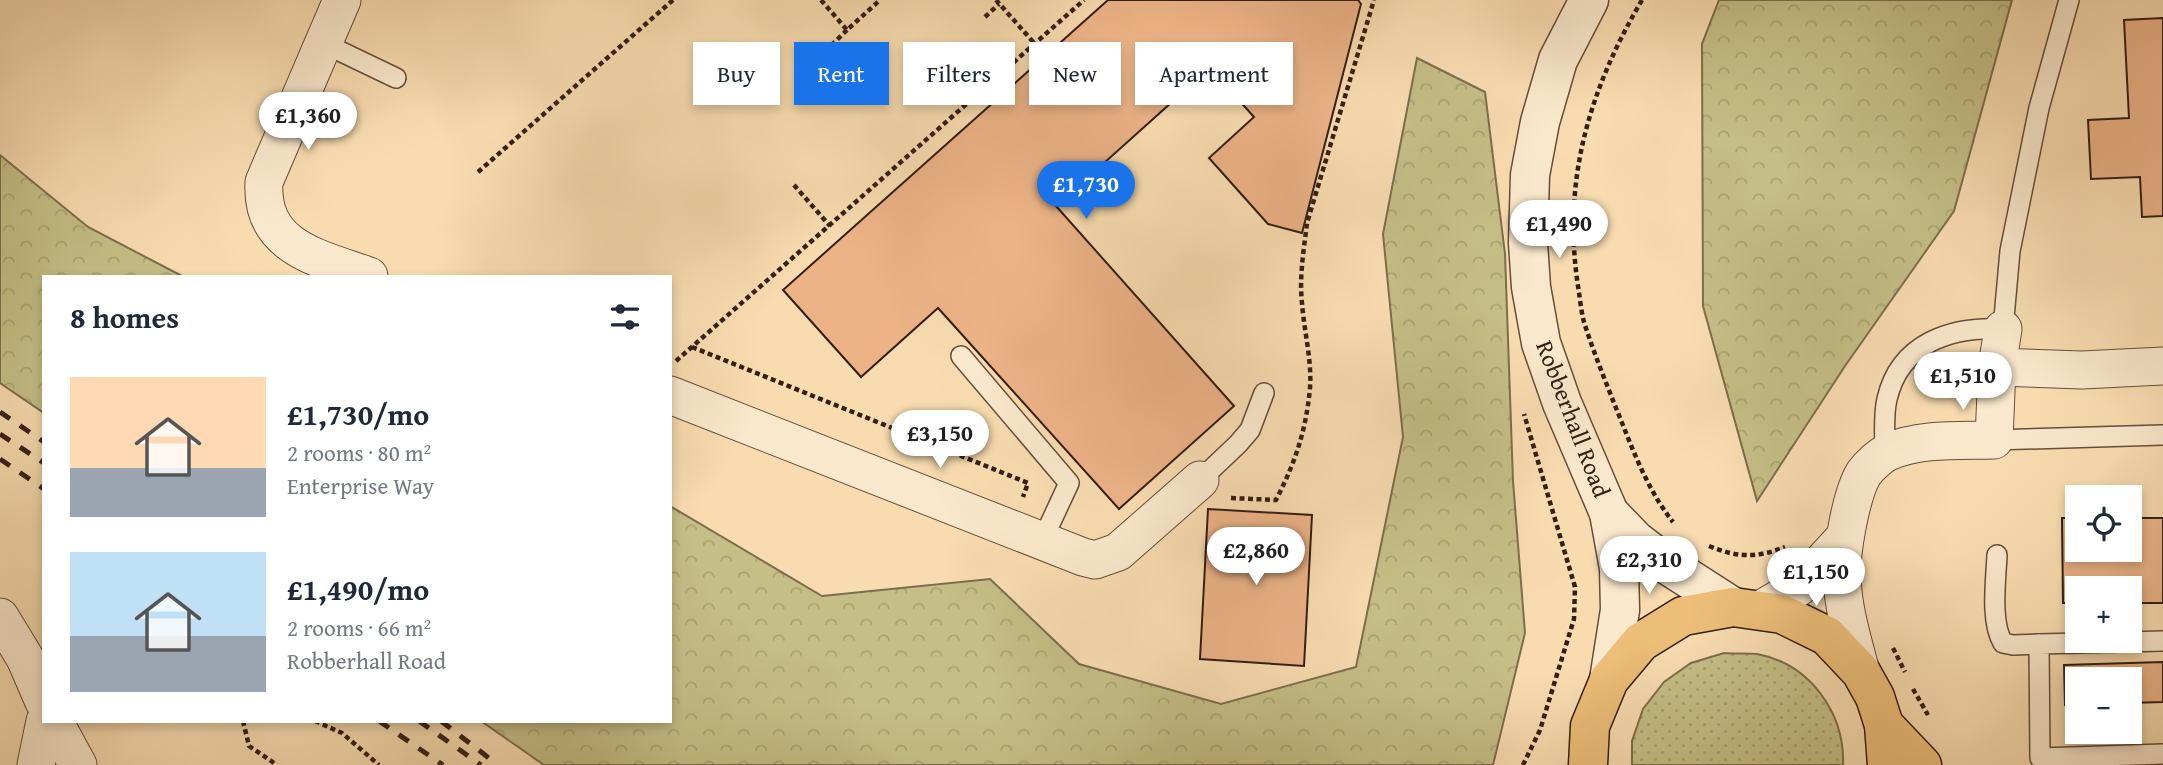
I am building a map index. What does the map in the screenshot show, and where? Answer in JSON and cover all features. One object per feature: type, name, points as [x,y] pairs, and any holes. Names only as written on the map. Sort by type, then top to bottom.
[{"type":"main road","points":[[1588,765],[1590,726],[1609,680],[1641,642],[1683,616],[1746,608],[1782,614],[1826,636],[1861,672],[1875,697],[1884,724],[1887,765]]},
{"type":"main road","points":[[1884,724],[1923,765]]},
{"type":"street","points":[[342,0],[264,182],[263,199],[270,219],[294,247],[366,275]]},
{"type":"street","name":"Robberhall Road","points":[[1589,0],[1558,60],[1540,122],[1530,175],[1528,243],[1531,287],[1541,343],[1562,403],[1609,513],[1619,568],[1620,610],[1609,680]]},
{"type":"street","points":[[1861,672],[1846,615],[1842,576],[1845,537],[1855,495],[1864,473],[1885,454],[1910,444],[1994,440],[1997,367],[2003,329]]},
{"type":"street","points":[[1997,367],[2082,370],[2163,366]]},
{"type":"street","points":[[672,396],[1094,560],[1118,552],[1200,480]]},
{"type":"street","name":"Robberhall Road","points":[[1609,513],[1635,540],[1666,564],[1746,608]]},
{"type":"street","points":[[1746,608],[1799,587],[1845,537]]},
{"type":"street","points":[[0,617],[25,658],[42,697]]},
{"type":"street","points":[[36,765],[44,723]]},
{"type":"street","points":[[55,723],[78,765]]},
{"type":"lane","points":[[1885,454],[1887,398],[1898,372],[1913,352],[1933,339],[1958,331],[2003,329],[2010,251],[2039,108],[2069,0]]},
{"type":"lane","points":[[323,43],[396,78]]},
{"type":"lane","points":[[961,356],[1069,484],[1027,535]]},
{"type":"lane","points":[[1200,480],[1250,430],[1264,393]]},
{"type":"lane","points":[[1994,440],[2163,436]]},
{"type":"lane","points":[[1997,555],[1996,622],[1998,635],[2003,643],[2013,645],[2163,641]]},
{"type":"lane","points":[[2039,644],[2040,758],[2163,754]]},
{"type":"path","points":[[478,172],[673,0]]},
{"type":"path","points":[[821,0],[847,30]]},
{"type":"path","points":[[835,42],[880,0]]},
{"type":"path","points":[[1037,42],[1084,0]]},
{"type":"path","points":[[1200,480],[1213,497],[1276,500],[1292,469],[1302,439],[1310,386],[1301,300],[1307,223],[1374,0]]},
{"type":"path","points":[[1642,0],[1604,72],[1583,139],[1576,175],[1573,225],[1575,268],[1584,320],[1617,411],[1653,492],[1672,520],[1681,528]]},
{"type":"path","points":[[985,17],[998,2],[1033,42]]},
{"type":"path","points":[[672,366],[1029,49]]},
{"type":"path","points":[[794,185],[830,226]]},
{"type":"path","points":[[692,347],[1028,484],[1027,535]]},
{"type":"path","points":[[1702,542],[1738,555],[1763,555],[1787,546],[1810,574]]},
{"type":"path","points":[[1523,765],[1540,730],[1574,619],[1575,587]]},
{"type":"path","points":[[1890,642],[1907,675]]},
{"type":"path","points":[[1911,685],[1933,722]]},
{"type":"path","points":[[243,723],[249,746],[277,765]]},
{"type":"path","points":[[320,723],[342,733],[379,765]]},
{"type":"green space","points":[[1719,0],[2012,0],[1954,211],[1845,366],[1757,501],[1703,306],[1702,44]]},
{"type":"green space","points":[[1417,58],[1485,92],[1505,254],[1513,481],[1525,633],[1493,765],[544,765],[484,723],[672,723],[672,507],[822,596],[990,579],[1079,664],[1221,704],[1356,667],[1403,437],[1383,234]]},
{"type":"green space","points":[[0,155],[88,227],[180,275],[42,275],[42,412],[0,383]]},
{"type":"green space","points":[[1724,653],[1757,654],[1776,660],[1793,668],[1808,680],[1821,694],[1838,727],[1843,765],[1632,765],[1632,741],[1643,709],[1664,682],[1691,663]]},
{"type":"building","points":[[1108,0],[1358,0],[1361,4],[1302,233],[1268,224],[1209,158],[1254,117],[1243,105],[1293,105],[1293,42],[1135,42],[1135,105],[1169,105],[1056,206],[1234,406],[1119,509],[938,308],[861,377],[783,290],[990,105],[1015,105],[1015,83],[1029,70],[1029,105],[1121,105],[1121,42],[1061,42]]},
{"type":"building","points":[[2163,18],[2163,216],[2142,217],[2140,177],[2091,179],[2088,120],[2129,118],[2124,20]]},
{"type":"building","points":[[1208,509],[1312,515],[1304,666],[1200,659]]},
{"type":"building","points":[[2062,518],[2065,518],[2065,562],[2142,562],[2142,518],[2163,518],[2163,603],[2142,603],[2142,576],[2065,576],[2063,603]]},
{"type":"building","points":[[2163,662],[2163,702],[2142,703],[2142,667],[2065,667],[2065,705],[2064,665]]},
{"type":"railway","points":[[0,412],[42,441]]},
{"type":"railway","points":[[0,434],[42,462]]},
{"type":"railway","points":[[0,459],[42,488]]},
{"type":"railway","points":[[382,723],[443,765]]},
{"type":"railway","points":[[422,723],[481,765]]},
{"type":"railway","points":[[444,723],[498,765]]}]
